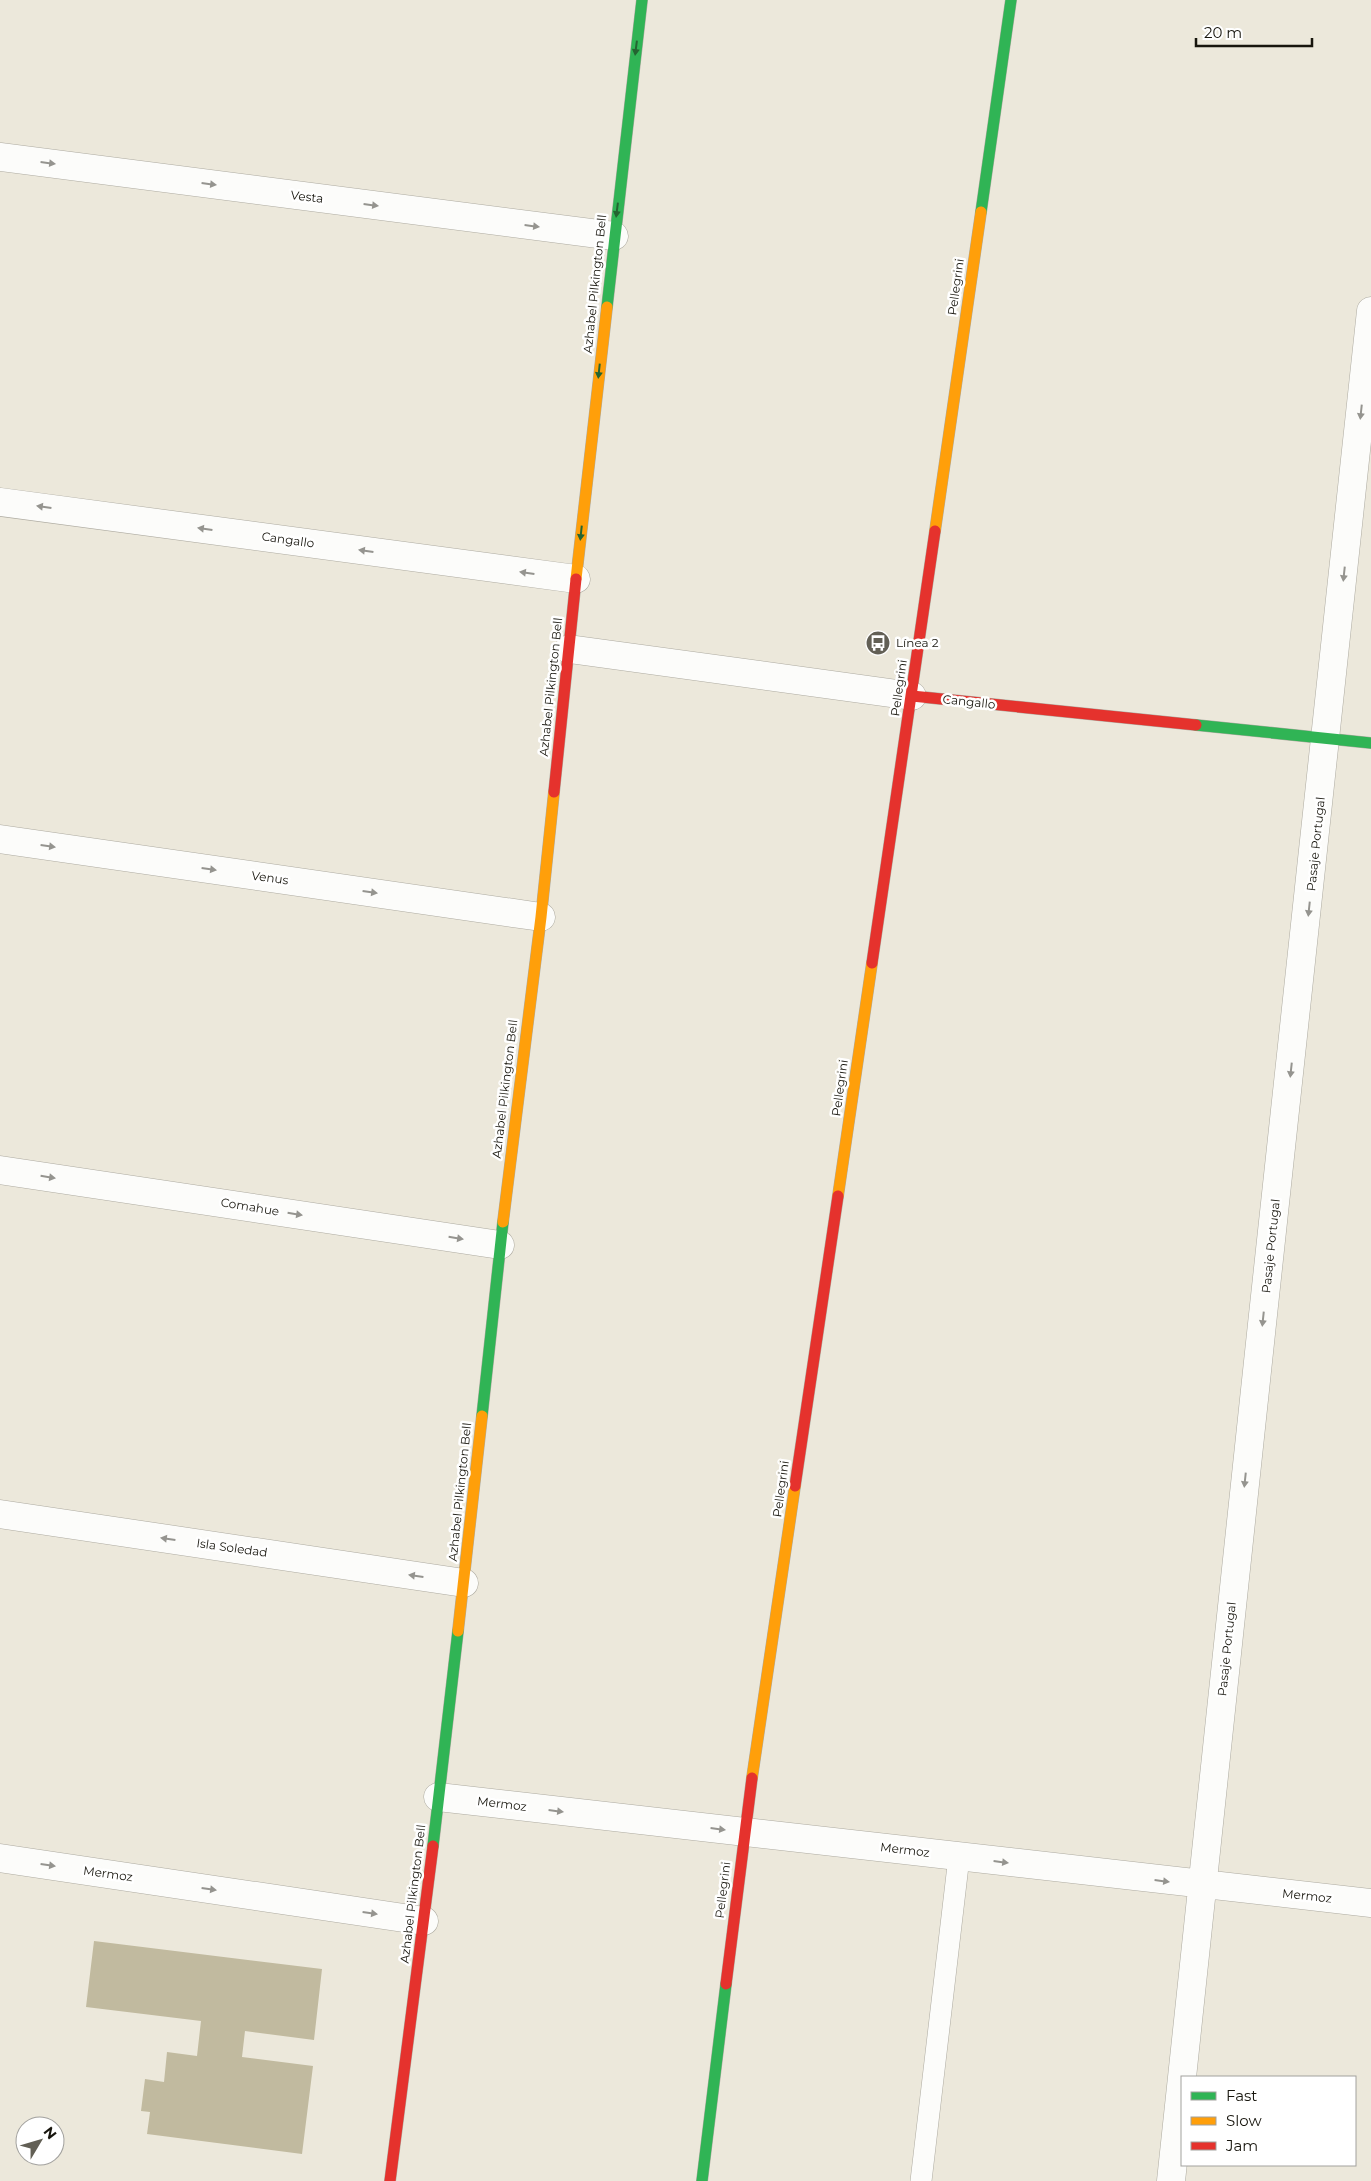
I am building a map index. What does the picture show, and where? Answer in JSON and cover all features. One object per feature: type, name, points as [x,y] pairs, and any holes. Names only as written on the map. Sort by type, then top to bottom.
[{"type":"street","name":"Azhabel Pilkington Bell","points":[[390,2181],[424,1921],[464,1583],[500,1245],[541,917],[576,579],[642,0]]},
{"type":"street","name":"Pellegrini","points":[[702,2181],[744,1832],[912,696],[1011,0]]},
{"type":"street","name":"Vesta","points":[[0,157],[614,236]]},
{"type":"street","name":"Pasaje Portugal","points":[[1182,2076],[1201,1885],[1328,739],[1371,312]]},
{"type":"street","name":"Cangallo","points":[[0,502],[576,579]]},
{"type":"street","name":"Cangallo","points":[[569,649],[912,696],[1371,744]]},
{"type":"street","name":"Venus","points":[[0,839],[541,917]]},
{"type":"street","name":"Comahue","points":[[0,1170],[500,1245]]},
{"type":"street","name":"Isla Soledad","points":[[0,1514],[464,1583]]},
{"type":"street","name":"Mermoz","points":[[438,1797],[1371,1903]]},
{"type":"street","name":"Mermoz","points":[[0,1858],[424,1921]]},
{"type":"street","name":"Pasaje Portugal","points":[[1172,2181],[1181,2089]]},
{"type":"lane","points":[[921,2181],[958,1857]]},
{"type":"building","points":[[94,1941],[322,1969],[314,2040],[245,2031],[242,2057],[313,2066],[302,2154],[147,2134],[150,2112],[141,2111],[145,2079],[164,2082],[167,2052],[197,2056],[201,2021],[86,2007]]},
{"type":"traffic: fast","points":[[607,307],[642,0]]},
{"type":"traffic: fast","points":[[981,212],[1011,0]]},
{"type":"traffic: fast","points":[[1196,725],[1371,743]]},
{"type":"traffic: fast","points":[[482,1416],[503,1222]]},
{"type":"traffic: fast","points":[[433,1846],[458,1631]]},
{"type":"traffic: fast","points":[[702,2181],[726,1984]]},
{"type":"traffic: slow","points":[[935,531],[981,212]]},
{"type":"traffic: slow","points":[[576,579],[607,307]]},
{"type":"traffic: slow","points":[[503,1222],[541,917],[554,792]]},
{"type":"traffic: slow","points":[[838,1196],[872,963]]},
{"type":"traffic: slow","points":[[458,1631],[482,1416]]},
{"type":"traffic: slow","points":[[752,1778],[795,1486]]},
{"type":"traffic: jam","points":[[872,963],[935,531]]},
{"type":"traffic: jam","points":[[554,792],[576,579]]},
{"type":"traffic: jam","points":[[912,696],[1196,725]]},
{"type":"traffic: jam","points":[[795,1486],[838,1196]]},
{"type":"traffic: jam","points":[[726,1984],[752,1778]]},
{"type":"traffic: jam","points":[[390,2181],[433,1846]]},
{"type":"place","name":"Línea 2","points":[[878,643]]}]
